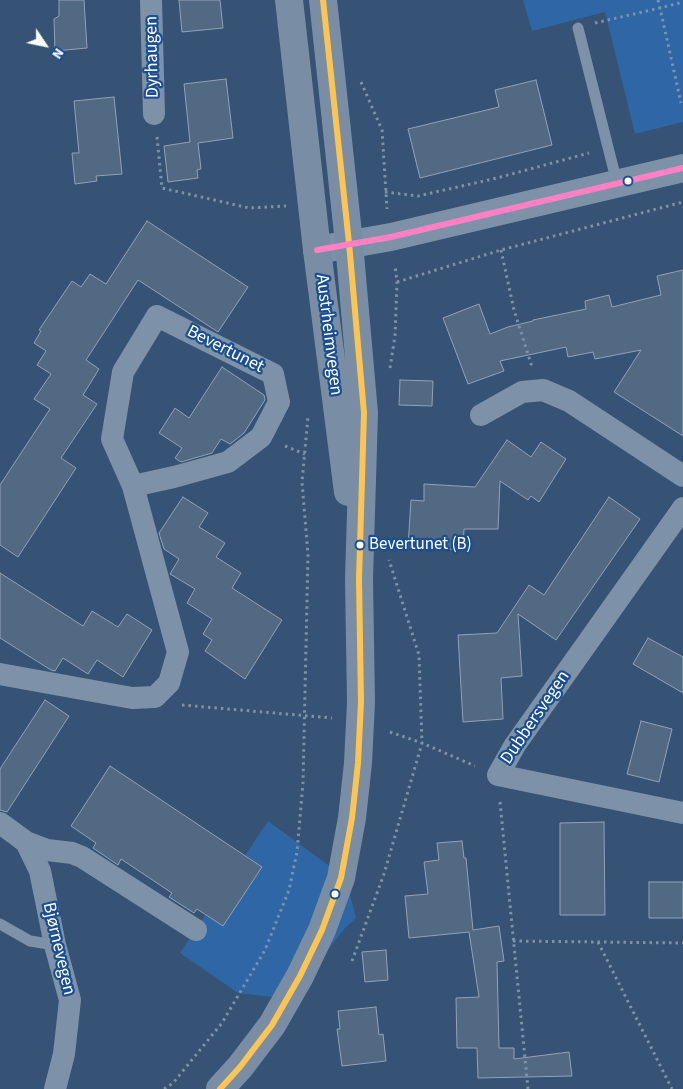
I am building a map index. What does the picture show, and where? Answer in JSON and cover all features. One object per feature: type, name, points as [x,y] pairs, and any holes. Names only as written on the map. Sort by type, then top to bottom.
[{"type":"main road","name":"Austrheimvegen","points":[[289,0],[317,250],[359,579]]},
{"type":"main road","name":"Austrheimvegen","points":[[220,1089],[240,1067],[272,1025],[300,976],[322,930],[341,878],[352,818],[358,763],[361,702],[359,579],[364,413],[349,243],[323,0]]},
{"type":"street","name":"Dyrhaugen","points":[[151,0],[154,114]]},
{"type":"street","points":[[317,250],[391,237],[683,168]]},
{"type":"street","name":"Bevertunet","points":[[133,486],[174,478],[228,462],[260,437],[279,402],[273,374],[157,316],[123,372],[112,439],[133,486],[178,652],[169,683],[155,697]]},
{"type":"street","points":[[481,415],[522,392],[543,390],[569,401],[683,476]]},
{"type":"street","name":"Dubbersvegen","points":[[683,508],[515,745],[498,775],[683,813]]},
{"type":"street","points":[[0,674],[132,698],[155,697]]},
{"type":"street","name":"Bjørnevegen","points":[[0,823],[26,842],[47,850],[72,853],[82,857],[196,930]]},
{"type":"street","name":"Bjørnevegen","points":[[26,842],[40,871],[55,945],[70,1000],[64,1054],[55,1089]]},
{"type":"lane","points":[[578,28],[617,184]]},
{"type":"lane","points":[[0,924],[30,941],[55,945]]},
{"type":"path","points":[[658,0],[681,103]]},
{"type":"path","points":[[578,28],[683,2]]},
{"type":"path","points":[[154,114],[162,188],[248,208],[291,206]]},
{"type":"path","points":[[385,192],[418,196],[497,178],[608,148]]},
{"type":"path","points":[[397,282],[501,250],[683,202]]},
{"type":"path","points":[[501,250],[525,347],[543,390]]},
{"type":"path","points":[[164,1089],[173,1083],[222,1023],[265,950],[289,890],[297,852],[303,783],[308,555],[302,482],[309,408]]},
{"type":"path","points":[[155,697],[188,706],[332,718]]},
{"type":"path","points":[[390,732],[422,743],[498,775],[528,1089]]},
{"type":"path","points":[[513,941],[683,943]]},
{"type":"path","points":[[598,942],[672,1089]]},
{"type":"shaded area","points":[[523,0],[683,0],[683,122],[635,134],[605,12],[532,31]]},
{"type":"shaded area","points":[[268,821],[346,878],[356,918],[346,927],[289,999],[238,993],[180,953]]},
{"type":"building","points":[[59,0],[84,0],[87,48],[55,51],[54,19],[59,16]]},
{"type":"building","points":[[179,0],[220,0],[223,28],[182,32]]},
{"type":"building","points":[[226,79],[233,138],[198,143],[201,169],[197,170],[198,178],[168,182],[164,146],[190,142],[184,84]]},
{"type":"building","points":[[536,80],[552,145],[420,178],[408,129],[499,107],[495,90]]},
{"type":"building","points":[[114,97],[122,174],[96,176],[97,181],[75,184],[72,153],[79,153],[74,101]]},
{"type":"building","points":[[147,221],[248,287],[218,332],[138,280],[86,360],[99,369],[83,395],[97,404],[61,458],[76,468],[18,557],[0,545],[0,485],[50,409],[34,399],[51,374],[37,365],[46,351],[34,343],[41,331],[39,330],[72,281],[81,287],[90,274],[106,284]]},
{"type":"building","points":[[683,270],[683,436],[614,392],[641,350],[595,359],[593,352],[568,357],[566,347],[500,361],[504,371],[468,384],[443,318],[479,304],[490,334],[533,320],[586,309],[585,301],[609,295],[612,307],[661,295],[657,276]]},
{"type":"building","points":[[222,367],[264,395],[265,400],[244,433],[230,444],[221,439],[212,453],[181,462],[175,458],[182,448],[159,433],[175,408],[189,418]]},
{"type":"building","points":[[400,380],[433,381],[432,406],[399,405]]},
{"type":"building","points":[[507,440],[531,457],[541,442],[566,459],[539,502],[531,496],[528,500],[500,481],[498,529],[464,529],[463,550],[408,547],[411,500],[424,501],[424,484],[475,487]]},
{"type":"building","points":[[183,497],[208,513],[199,527],[225,543],[216,557],[241,573],[232,588],[282,620],[245,679],[205,651],[212,640],[203,634],[212,619],[187,603],[195,589],[170,574],[179,559],[164,549],[159,533]]},
{"type":"building","points":[[609,497],[640,519],[556,640],[518,614],[522,676],[501,678],[503,719],[463,722],[458,635],[497,633],[529,585],[544,595]]},
{"type":"building","points":[[0,573],[83,626],[92,611],[118,627],[127,614],[152,630],[123,677],[97,660],[88,674],[63,658],[55,671],[51,670],[0,638]]},
{"type":"building","points":[[648,638],[683,657],[683,693],[633,664]]},
{"type":"building","points":[[45,700],[69,716],[7,812],[0,810],[0,769]]},
{"type":"building","points":[[641,721],[672,729],[659,782],[627,774]]},
{"type":"building","points":[[110,766],[262,867],[223,926],[197,909],[194,913],[169,897],[172,893],[121,859],[118,865],[93,848],[96,843],[71,826]]},
{"type":"building","points":[[604,822],[605,915],[560,915],[560,823]]},
{"type":"building","points":[[462,841],[464,858],[466,858],[473,930],[499,926],[504,961],[497,962],[499,1048],[514,1048],[514,1059],[569,1052],[572,1076],[478,1078],[477,1048],[457,1048],[456,998],[479,997],[469,932],[409,938],[405,896],[428,894],[424,862],[439,860],[437,843]]},
{"type":"building","points":[[649,882],[683,882],[683,918],[649,918]]},
{"type":"building","points":[[386,950],[388,980],[365,982],[362,952]]},
{"type":"building","points":[[376,1007],[379,1035],[383,1034],[386,1061],[342,1066],[337,1029],[340,1029],[338,1011]]},
{"type":"transit line","points":[[220,1089],[240,1067],[272,1025],[300,976],[322,930],[341,878],[352,818],[358,763],[361,702],[359,579],[364,413],[349,243],[323,0]]},
{"type":"transit line","points":[[317,250],[391,237],[683,168]]},
{"type":"place","name":"Bevertunet (B)","points":[[360,545]]}]
